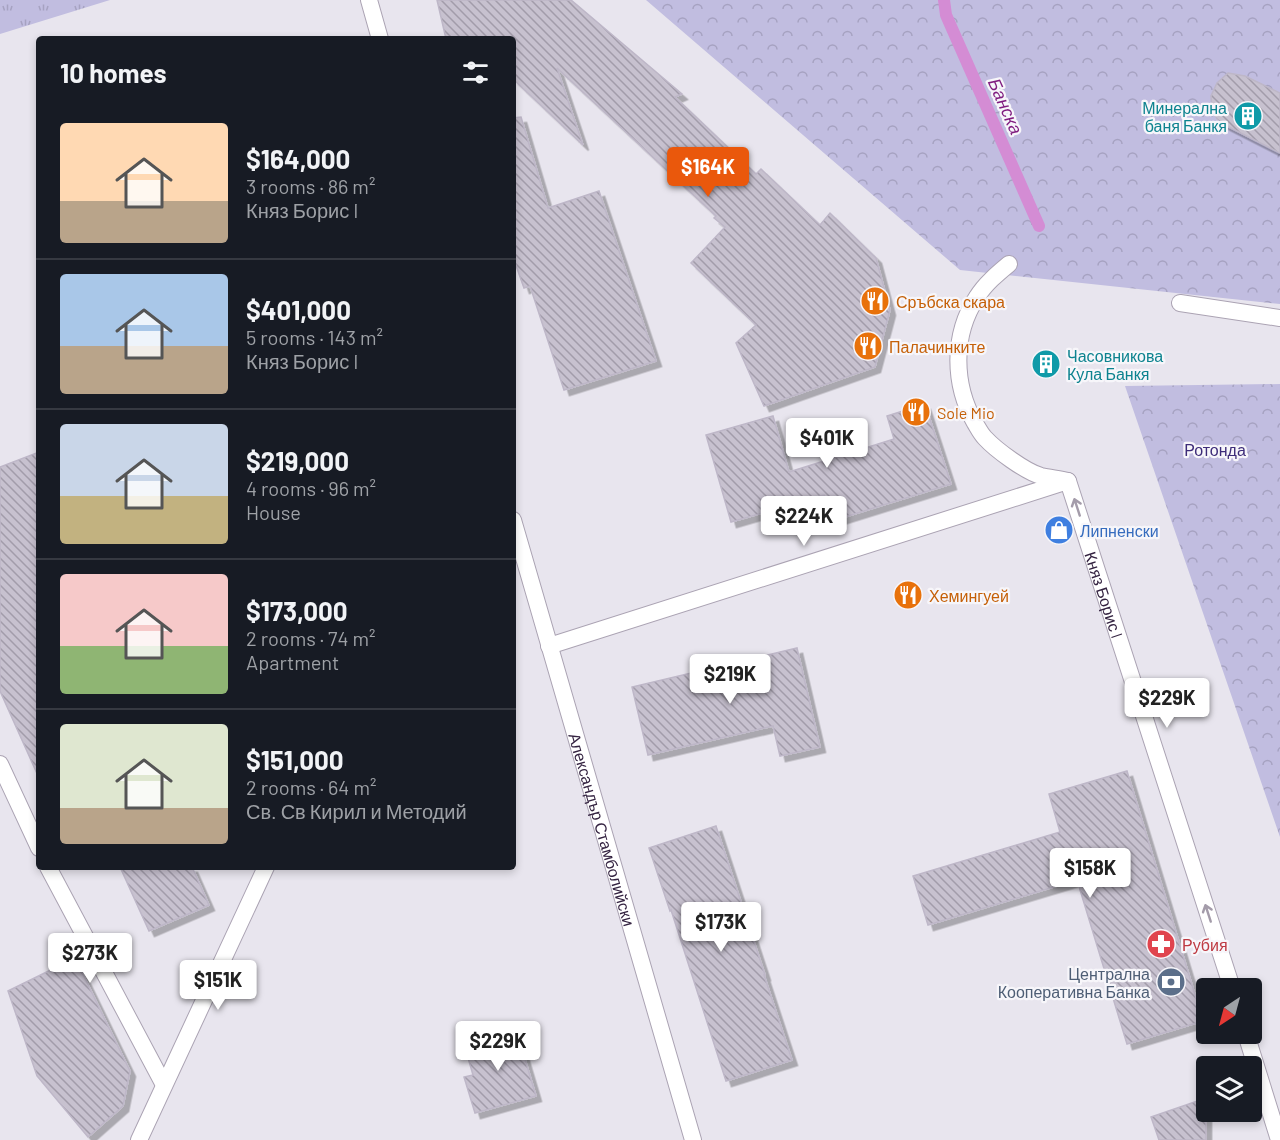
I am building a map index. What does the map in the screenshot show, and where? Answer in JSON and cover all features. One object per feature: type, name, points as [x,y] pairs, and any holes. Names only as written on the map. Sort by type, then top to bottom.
[{"type":"street","points":[[369,0],[379,36]]},
{"type":"street","points":[[1009,264],[991,279],[977,297],[964,323],[958,353],[960,387],[970,413],[984,438],[1011,459],[1040,476],[1068,481]]},
{"type":"street","points":[[1180,303],[1280,318]]},
{"type":"street","points":[[549,646],[1068,481]]},
{"type":"street","name":"Княз Борис I","points":[[1068,481],[1229,978]]},
{"type":"street","name":"Александър Стамболийски","points":[[516,530],[693,1140]]},
{"type":"street","points":[[0,764],[36,842]]},
{"type":"street","points":[[50,870],[164,1085]]},
{"type":"street","points":[[139,1140],[265,870]]},
{"type":"street","points":[[1249,1044],[1279,1140]]},
{"type":"green space","points":[[0,0],[110,0],[0,34]]},
{"type":"green space","points":[[646,0],[1280,0],[1280,304],[960,270]]},
{"type":"green space","name":"Ротонда","points":[[1280,384],[1280,837],[1125,386]]},
{"type":"building","points":[[437,0],[571,0],[682,94],[675,97],[756,174],[761,169],[820,225],[830,213],[876,258],[890,310],[875,367],[764,406],[736,343],[756,325],[691,263],[725,227],[714,218],[716,216],[557,68],[583,145],[516,82],[516,36],[445,36]]},
{"type":"building","name":"Минерална баня Банкя","points":[[1228,73],[1245,76],[1280,93],[1280,153],[1219,122],[1212,110],[1211,96],[1217,83]]},
{"type":"building","points":[[521,117],[548,208],[599,191],[656,361],[564,390],[530,286],[524,288],[516,265],[516,118]]},
{"type":"building","points":[[925,404],[951,484],[832,521],[824,495],[731,522],[706,435],[773,416],[789,472],[894,439],[887,416]]},
{"type":"building","points":[[36,453],[36,771],[0,691],[0,467]]},
{"type":"building","points":[[797,648],[820,747],[780,756],[773,726],[648,755],[632,687]]},
{"type":"building","points":[[1127,771],[1196,998],[1196,1023],[1127,1044],[1077,880],[928,925],[913,876],[1060,832],[1049,794]]},
{"type":"building","points":[[716,826],[792,1060],[726,1081],[649,848]]},
{"type":"building","points":[[121,870],[193,870],[209,905],[149,931]]},
{"type":"building","points":[[75,958],[130,1071],[123,1106],[88,1137],[37,1076],[8,991]]},
{"type":"building","points":[[516,1029],[536,1096],[475,1113],[464,1077],[473,1075],[464,1044]]},
{"type":"building","points":[[1196,1101],[1196,1122],[1206,1122],[1206,1140],[1159,1140],[1151,1117]]},
{"type":"waterway","name":"Банска","points":[[944,0],[946,15],[1039,226]]},
{"type":"place","name":"Минерална баня Банкя","points":[[1248,116]]},
{"type":"place","name":"Сръбска скара","points":[[875,301]]},
{"type":"place","name":"Палачинките","points":[[868,346]]},
{"type":"place","name":"Часовникова Кула Банкя","points":[[1046,364]]},
{"type":"place","name":"Sole Mio","points":[[916,412]]},
{"type":"place","name":"Липненски","points":[[1059,530]]},
{"type":"place","name":"Хемингуей","points":[[908,595]]},
{"type":"place","name":"Рубия","points":[[1161,944]]},
{"type":"place","name":"Централна Кооперативна Банка","points":[[1171,982]]}]
